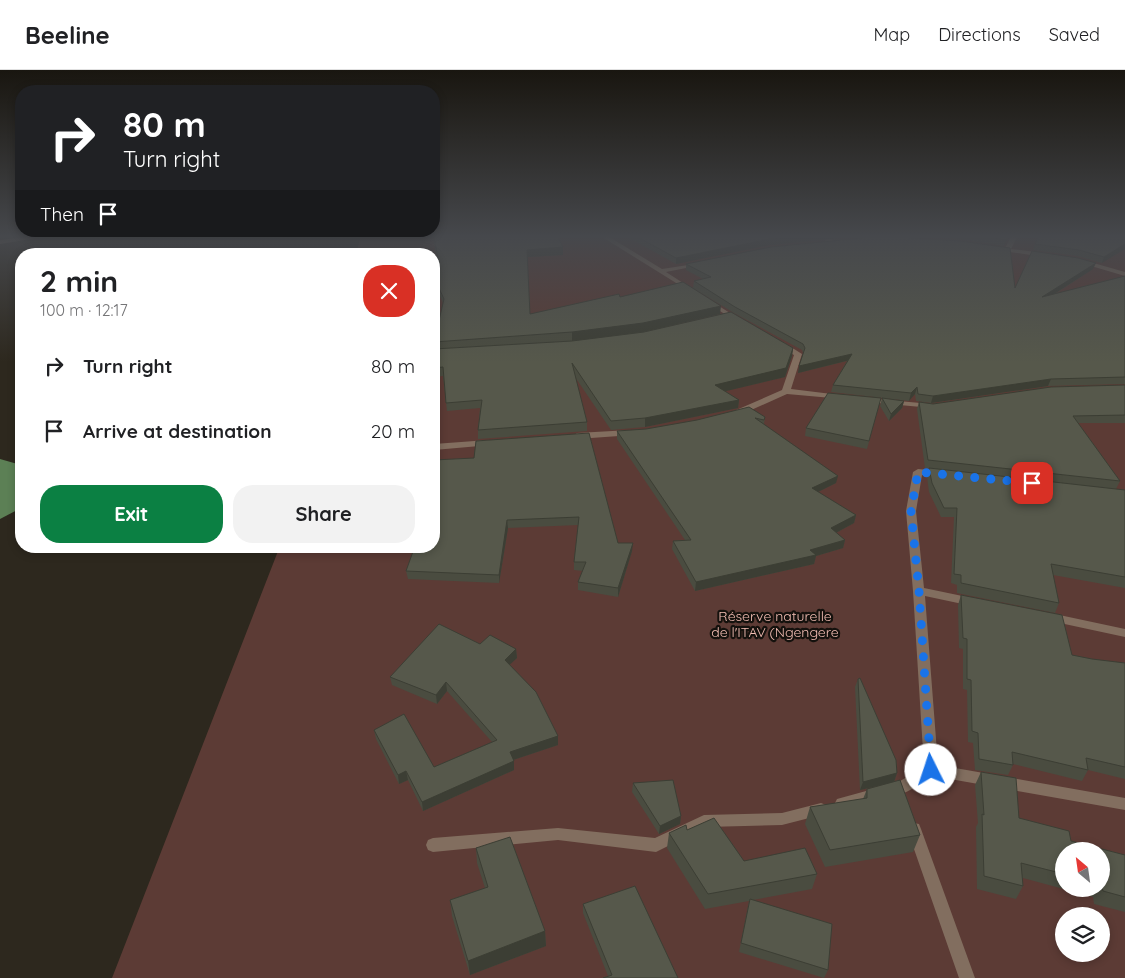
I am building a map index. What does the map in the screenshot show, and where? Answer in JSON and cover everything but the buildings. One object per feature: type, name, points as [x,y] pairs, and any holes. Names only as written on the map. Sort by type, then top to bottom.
[{"type":"street","points":[[670,277],[698,295]]},
{"type":"street","points":[[705,299],[727,317],[748,325]]},
{"type":"street","points":[[773,340],[798,354],[786,391]]},
{"type":"street","points":[[723,416],[742,412],[786,391],[931,406],[941,405]]},
{"type":"street","points":[[569,437],[636,432]]},
{"type":"street","points":[[440,447],[501,442]]},
{"type":"street","points":[[931,770],[919,591],[911,511],[918,472],[955,476]]},
{"type":"street","points":[[919,591],[988,605]]},
{"type":"street","points":[[1037,615],[1125,633]]},
{"type":"street","points":[[433,845],[558,834],[656,845],[704,821],[782,819],[900,788],[931,770],[1125,804]]},
{"type":"street","points":[[900,788],[967,978]]},
{"type":"green space","name":"Réserve naturelle de l'ITAV (Ngengere","points":[[440,277],[1125,277],[1125,978],[112,978],[277,553],[440,553]]},
{"type":"shaded area","points":[[0,459],[15,463],[15,511],[0,519]]},
{"type":"route","points":[[931,770],[926,679],[911,511],[918,472],[1032,483]]}]
